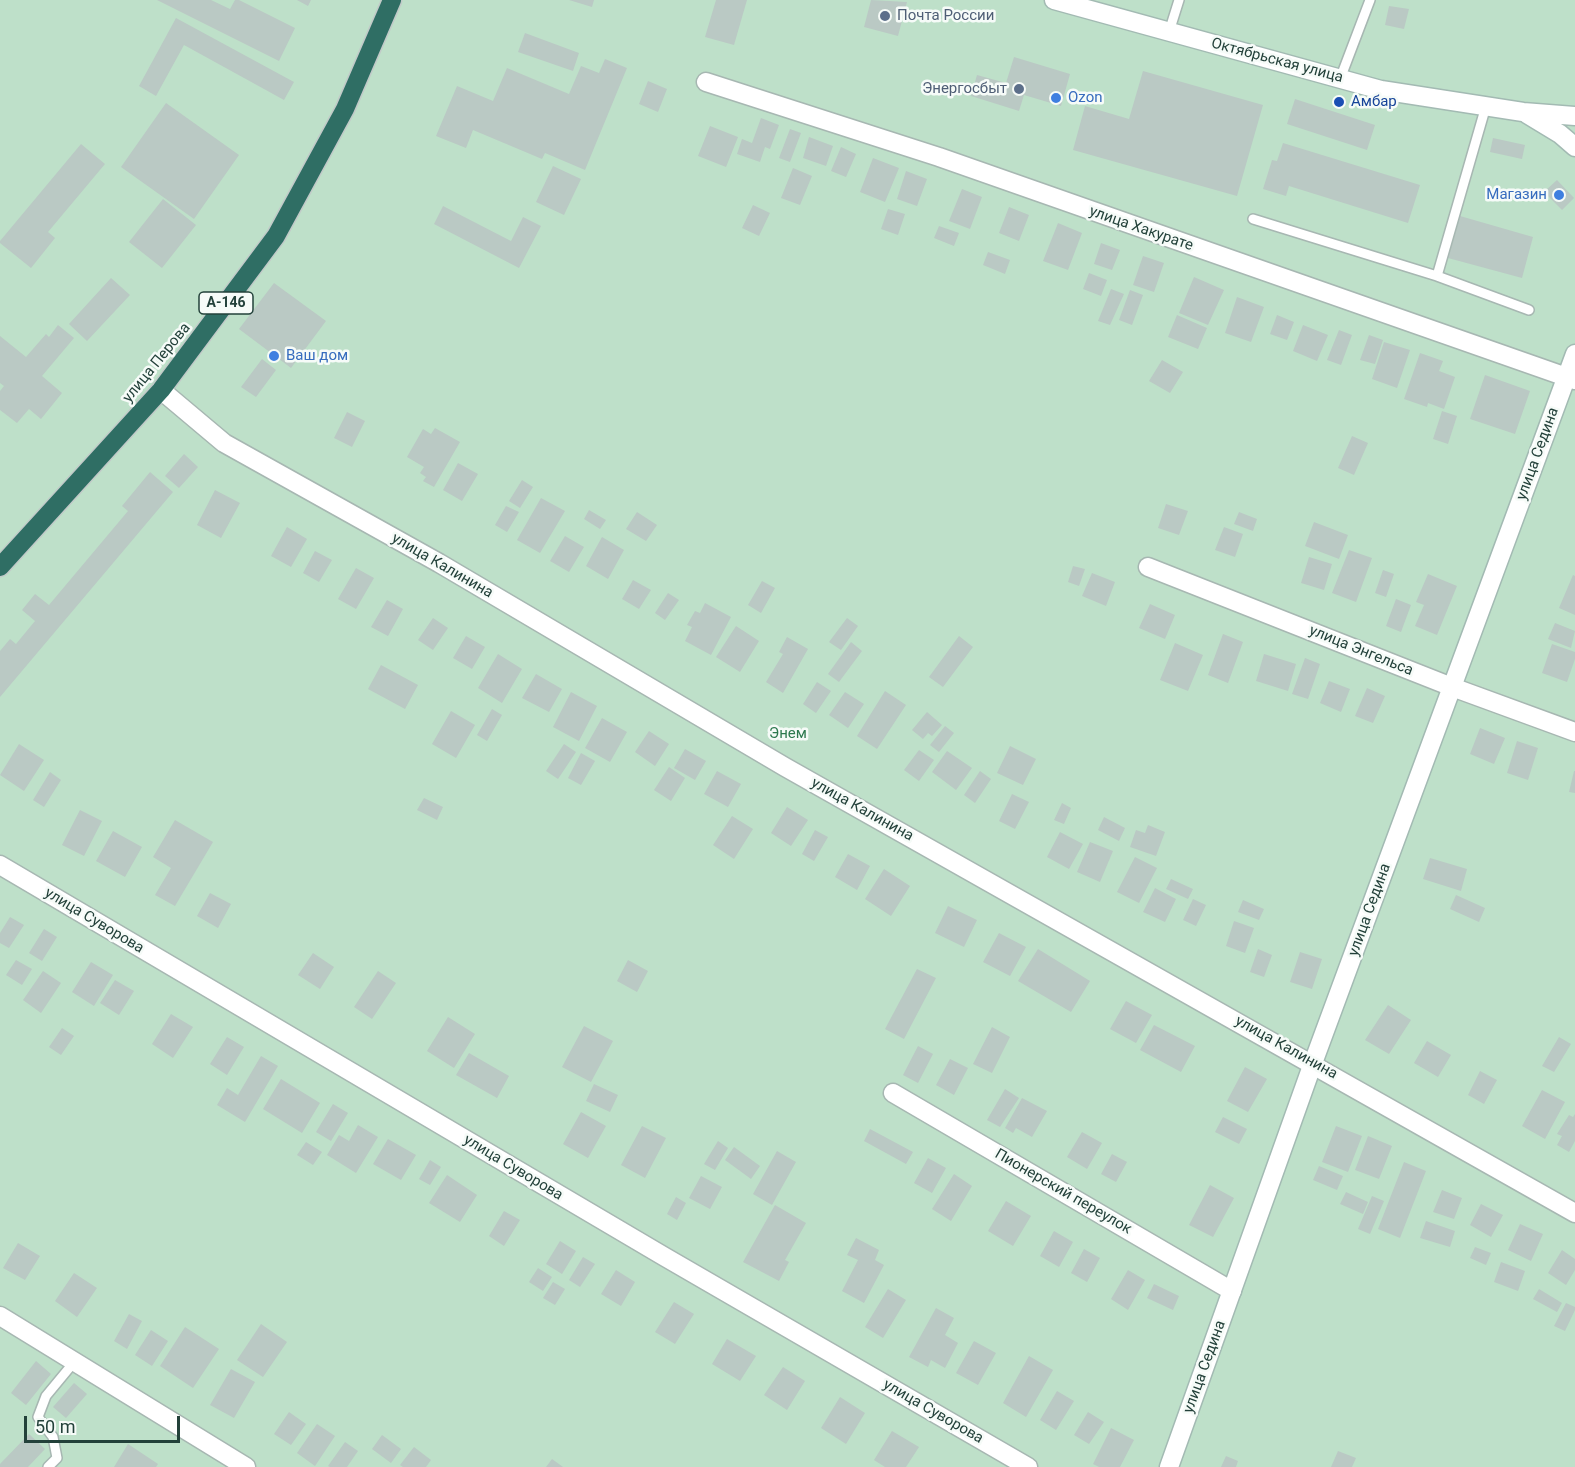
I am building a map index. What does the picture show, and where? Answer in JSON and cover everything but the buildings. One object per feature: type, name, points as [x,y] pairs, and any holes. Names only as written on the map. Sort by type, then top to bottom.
[{"type":"highway","name":"улица Перова","points":[[0,567],[161,390],[276,236],[345,109],[393,0]]},
{"type":"street","name":"Октябрьская улица","points":[[1054,0],[1381,90],[1523,112],[1575,116]]},
{"type":"street","name":"улица Хакурате","points":[[706,82],[939,157],[1571,379]]},
{"type":"street","points":[[1523,112],[1560,134],[1575,147]]},
{"type":"street","name":"улица Седина","points":[[1169,1467],[1313,1064],[1452,687],[1571,379],[1575,354]]},
{"type":"street","name":"улица Калинина","points":[[161,390],[224,443],[438,562],[785,767],[1575,1213]]},
{"type":"street","name":"улица Энгельса","points":[[1148,567],[1452,687],[1575,732]]},
{"type":"street","name":"улица Суворова","points":[[0,865],[665,1257],[1028,1467]]},
{"type":"street","name":"Пионерский переулок","points":[[893,1093],[1232,1291]]},
{"type":"street","points":[[0,1316],[246,1467]]},
{"type":"lane","points":[[1169,32],[1179,0]]},
{"type":"lane","points":[[1340,79],[1370,0]]},
{"type":"lane","points":[[1437,276],[1486,106]]},
{"type":"lane","points":[[1253,219],[1437,276],[1529,310]]},
{"type":"lane","points":[[48,1467],[57,1458],[52,1437],[38,1417],[46,1396],[75,1361]]},
{"type":"green space","name":"Энем","points":[[0,0],[1575,0],[1575,1467],[0,1467]]},
{"type":"place","name":"Почта России","points":[[885,16]]},
{"type":"place","name":"Энергосбыт","points":[[1019,89]]},
{"type":"place","name":"Ozon","points":[[1056,98]]},
{"type":"place","name":"Амбар","points":[[1339,102]]},
{"type":"place","name":"Магазин","points":[[1559,195]]},
{"type":"place","name":"Ваш дом","points":[[274,356]]}]
